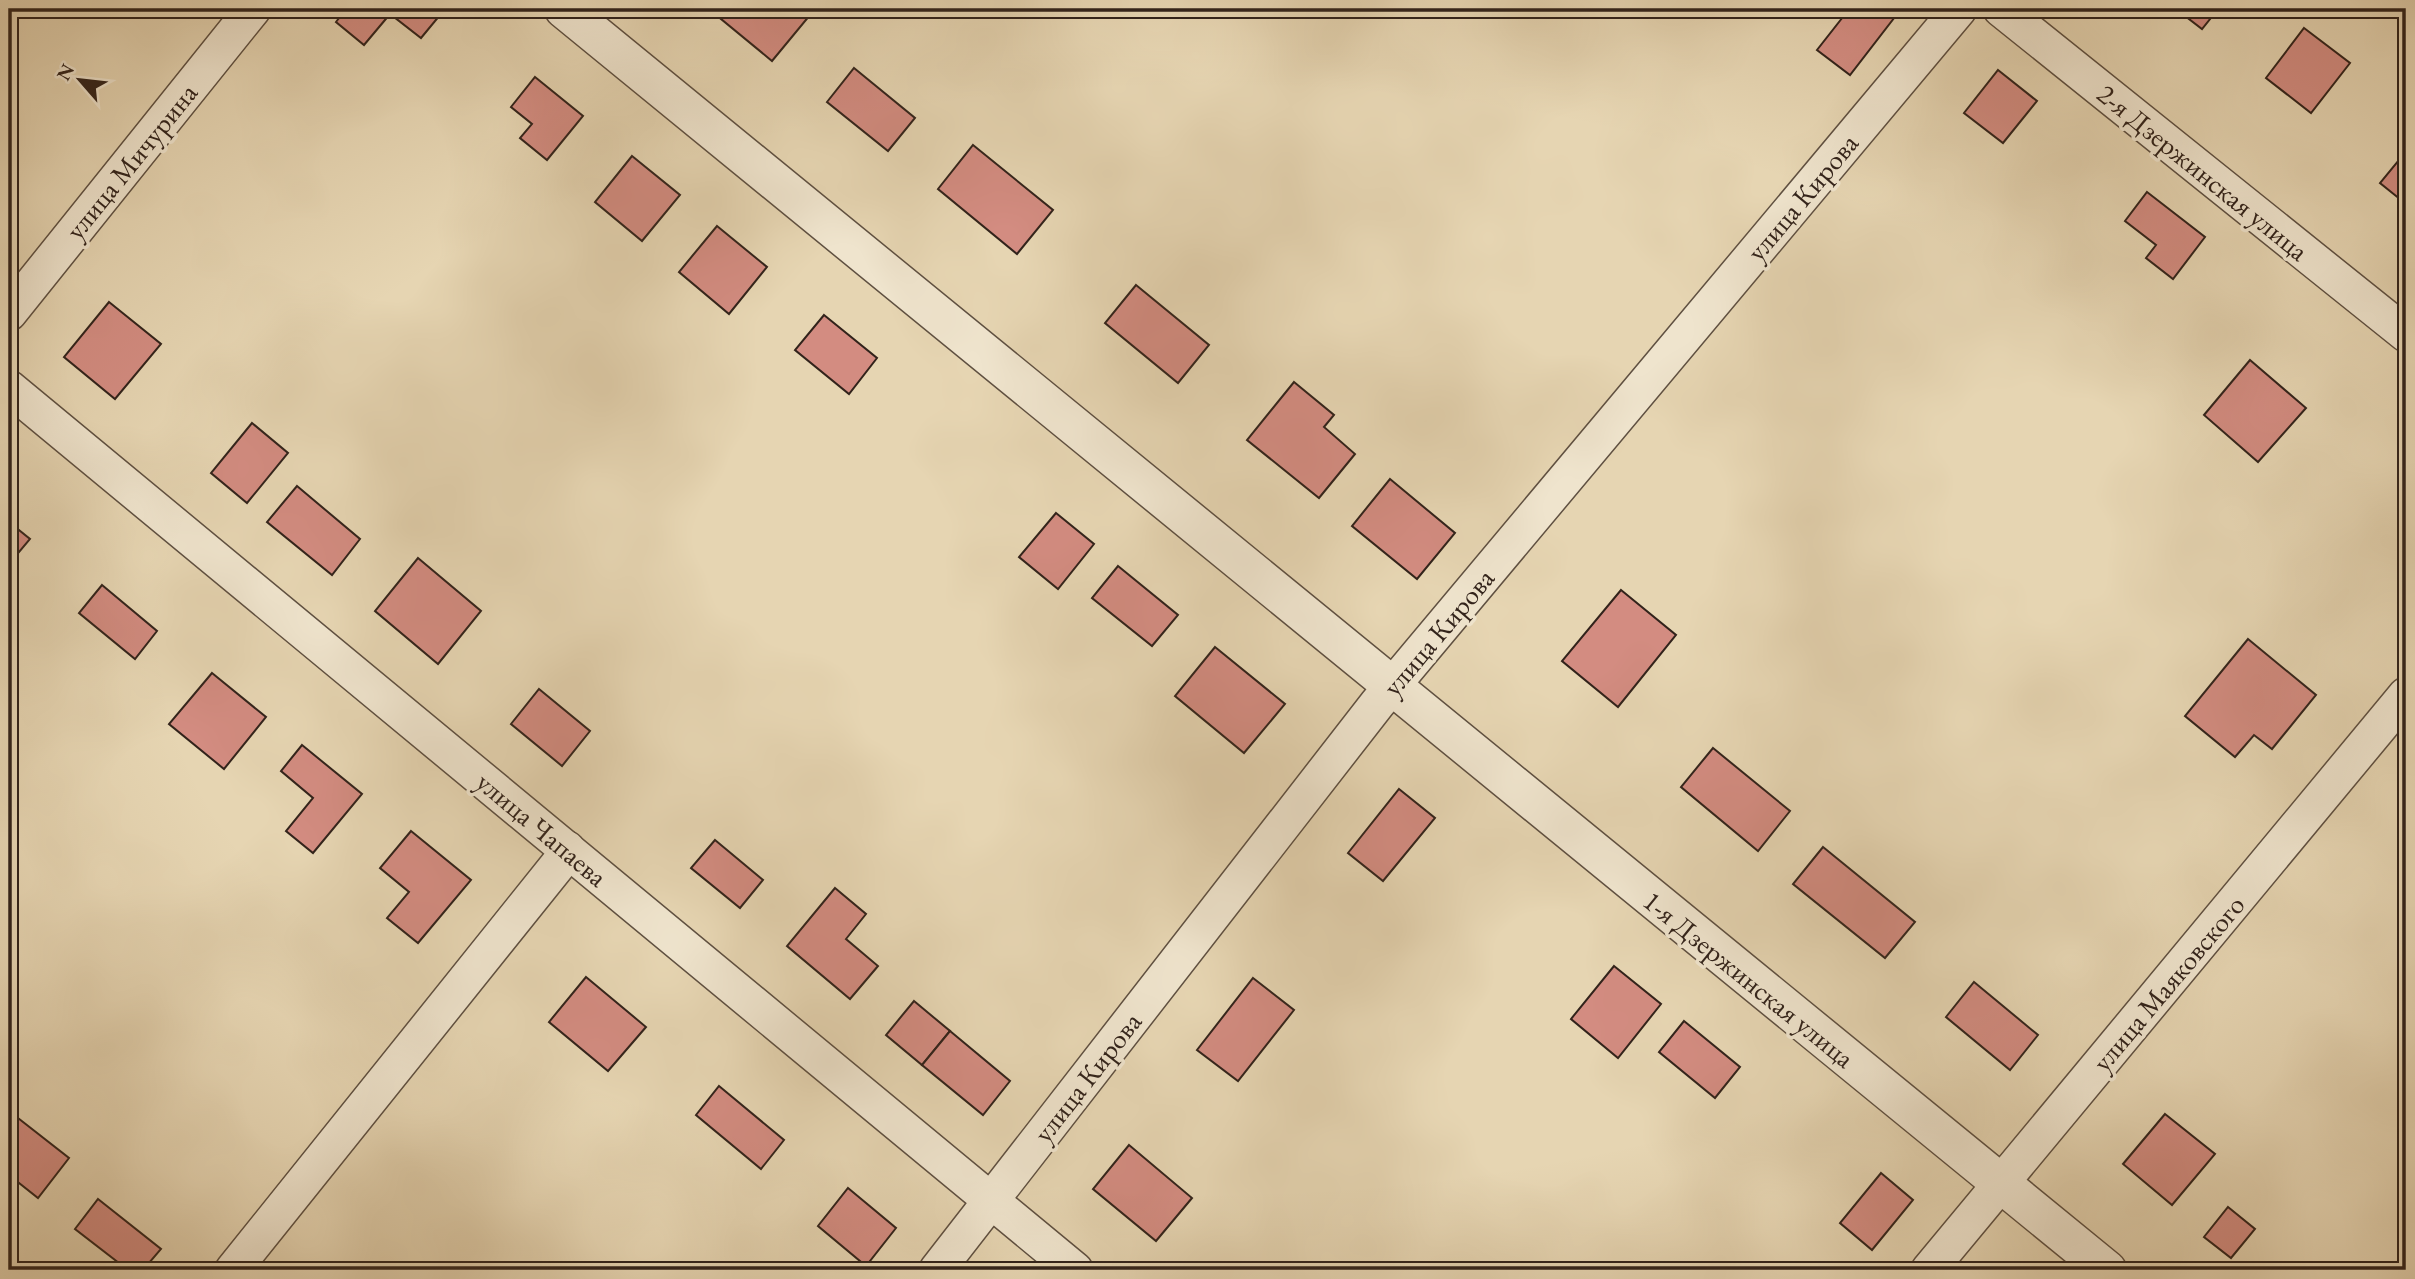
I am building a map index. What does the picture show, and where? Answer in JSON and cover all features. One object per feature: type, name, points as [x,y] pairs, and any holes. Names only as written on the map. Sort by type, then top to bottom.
[{"type":"street","name":"улица Мичурина","points":[[9,313],[253,9]]},
{"type":"street","name":"1-я Дзержинская улица","points":[[564,9],[2107,1270]]},
{"type":"street","name":"улица Кирова","points":[[937,1270],[1392,687],[1959,9]]},
{"type":"street","name":"2-я Дзержинская улица","points":[[2001,9],[2406,334]]},
{"type":"street","name":"улица Чапаева","points":[[9,388],[1075,1270]]},
{"type":"street","name":"улица Маяковского","points":[[1929,1270],[2406,695]]},
{"type":"street","points":[[233,1270],[567,849]]},
{"type":"building","points":[[346,9],[445,9],[421,38],[390,14],[364,45],[336,22]]},
{"type":"building","points":[[719,9],[815,9],[772,61],[715,14]]},
{"type":"building","points":[[1840,9],[1901,9],[1850,75],[1817,50],[1846,13]]},
{"type":"building","points":[[2176,9],[2218,9],[2202,29]]},
{"type":"building","points":[[2304,28],[2350,63],[2311,113],[2266,78]]},
{"type":"building","points":[[854,68],[915,118],[888,151],[827,102]]},
{"type":"building","points":[[1998,70],[2037,101],[2003,143],[1964,113]]},
{"type":"building","points":[[535,77],[583,116],[547,160],[520,138],[532,124],[511,107]]},
{"type":"building","points":[[973,145],[1053,210],[1017,254],[938,189]]},
{"type":"building","points":[[2403,155],[2406,157],[2406,204],[2380,183]]},
{"type":"building","points":[[632,156],[680,195],[642,241],[595,202]]},
{"type":"building","points":[[2147,192],[2205,237],[2173,279],[2146,258],[2156,245],[2125,221]]},
{"type":"building","points":[[717,226],[767,267],[729,314],[679,272]]},
{"type":"building","points":[[1136,285],[1209,345],[1178,383],[1105,323]]},
{"type":"building","points":[[109,302],[161,344],[115,399],[64,357]]},
{"type":"building","points":[[824,315],[877,358],[849,394],[795,350]]},
{"type":"building","points":[[2250,360],[2306,408],[2258,462],[2204,415]]},
{"type":"building","points":[[1294,382],[1334,415],[1324,427],[1355,454],[1319,498],[1247,440]]},
{"type":"building","points":[[252,423],[288,453],[247,503],[211,473]]},
{"type":"building","points":[[1390,479],[1455,533],[1417,579],[1352,526]]},
{"type":"building","points":[[297,486],[360,539],[332,575],[267,522]]},
{"type":"building","points":[[1056,513],[1094,544],[1058,589],[1019,557]]},
{"type":"building","points":[[9,522],[30,539],[9,564]]},
{"type":"building","points":[[418,558],[481,611],[438,664],[375,611]]},
{"type":"building","points":[[1118,566],[1178,615],[1152,646],[1092,598]]},
{"type":"building","points":[[102,585],[157,631],[135,659],[79,613]]},
{"type":"building","points":[[1621,590],[1676,635],[1618,707],[1562,661]]},
{"type":"building","points":[[2248,639],[2316,695],[2272,749],[2254,735],[2235,757],[2185,716]]},
{"type":"building","points":[[1215,647],[1285,704],[1244,753],[1175,696]]},
{"type":"building","points":[[212,673],[266,717],[224,769],[169,724]]},
{"type":"building","points":[[539,689],[590,731],[562,766],[511,724]]},
{"type":"building","points":[[302,745],[362,794],[313,853],[286,831],[313,798],[281,771]]},
{"type":"building","points":[[1713,748],[1790,811],[1758,851],[1681,787]]},
{"type":"building","points":[[1399,789],[1435,818],[1383,881],[1348,853]]},
{"type":"building","points":[[411,831],[471,880],[418,943],[387,918],[409,892],[380,868]]},
{"type":"building","points":[[715,840],[763,880],[740,908],[691,868]]},
{"type":"building","points":[[1823,847],[1915,922],[1885,958],[1793,884]]},
{"type":"building","points":[[835,888],[866,914],[846,939],[878,966],[850,999],[787,946]]},
{"type":"building","points":[[1614,966],[1661,1004],[1618,1058],[1571,1019]]},
{"type":"building","points":[[586,977],[646,1027],[608,1071],[549,1022]]},
{"type":"building","points":[[1253,978],[1294,1010],[1238,1081],[1197,1050]]},
{"type":"building","points":[[1974,982],[2038,1035],[2010,1070],[1946,1017]]},
{"type":"building","points":[[914,1001],[950,1031],[922,1065],[886,1035]]},
{"type":"building","points":[[1684,1021],[1740,1067],[1715,1098],[1659,1052]]},
{"type":"building","points":[[950,1031],[1010,1081],[983,1115],[922,1065]]},
{"type":"building","points":[[719,1086],[784,1140],[761,1169],[696,1115]]},
{"type":"building","points":[[9,1111],[69,1158],[38,1198],[9,1175]]},
{"type":"building","points":[[2165,1114],[2215,1154],[2172,1205],[2123,1164]]},
{"type":"building","points":[[1129,1145],[1192,1198],[1156,1241],[1093,1189]]},
{"type":"building","points":[[1881,1173],[1913,1200],[1872,1250],[1840,1223]]},
{"type":"building","points":[[848,1188],[896,1228],[866,1266],[818,1226]]},
{"type":"building","points":[[98,1199],[161,1249],[143,1270],[128,1270],[75,1229]]},
{"type":"building","points":[[2228,1207],[2255,1229],[2231,1258],[2204,1237]]}]
